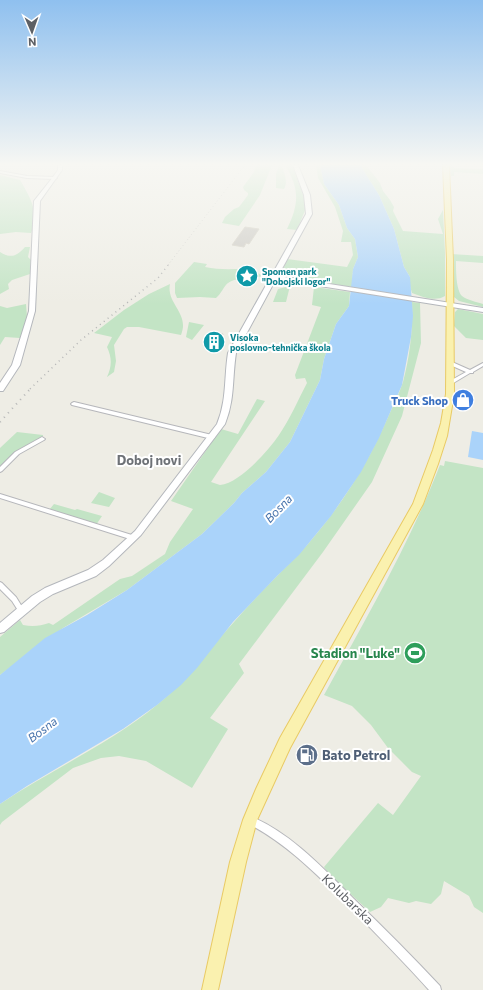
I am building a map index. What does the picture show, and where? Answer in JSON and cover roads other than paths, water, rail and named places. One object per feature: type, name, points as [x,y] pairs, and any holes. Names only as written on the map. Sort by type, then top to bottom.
[{"type":"main road","points":[[0,389],[16,365],[30,323],[34,296],[37,211]]},
{"type":"main road","points":[[0,629],[22,610],[49,591],[96,571],[133,538],[163,502],[212,437],[221,424],[226,412],[231,356],[309,211]]},
{"type":"main road","points":[[210,990],[237,870],[250,820],[285,743],[418,504],[434,465],[448,412],[450,383],[449,211]]},
{"type":"main road","points":[[274,277],[483,310]]},
{"type":"street","points":[[450,363],[471,372]]},
{"type":"street","points":[[450,383],[483,364]]},
{"type":"street","points":[[74,404],[212,437]]},
{"type":"street","points":[[0,470],[17,453],[42,439]]},
{"type":"street","points":[[0,496],[133,538]]},
{"type":"street","points":[[0,585],[14,599],[22,610]]},
{"type":"street","name":"Kolubarska","points":[[250,820],[280,836],[314,867],[404,954],[436,990]]},
{"type":"water","name":"Bosna","points":[[341,211],[386,211],[394,229],[404,267],[410,277],[413,316],[411,337],[402,385],[379,438],[361,472],[331,516],[299,555],[233,622],[197,668],[181,685],[157,705],[123,729],[27,786],[0,804],[0,675],[45,638],[87,615],[127,590],[202,534],[234,503],[242,493],[266,472],[290,442],[320,380],[324,359],[336,324],[349,306],[353,269],[358,257],[355,239],[347,228]]},
{"type":"water","points":[[472,431],[483,433],[483,460],[468,457]]},
{"type":"railway","points":[[168,265],[209,211]]},
{"type":"railway","points":[[31,388],[81,340],[158,278],[169,264]]},
{"type":"railway","points":[[0,422],[31,388]]},
{"type":"place","name":"Spomen park \"Dobojski logor\"","points":[[247,276]]},
{"type":"place","name":"Visoka poslovno-tehnička škola","points":[[214,342]]},
{"type":"place","name":"Truck Shop","points":[[463,400]]},
{"type":"place","name":"Stadion \"Luke\"","points":[[415,653]]},
{"type":"place","name":"Bato Petrol","points":[[307,755]]},
{"type":"district","name":"Doboj novi","points":[[149,460]]}]
